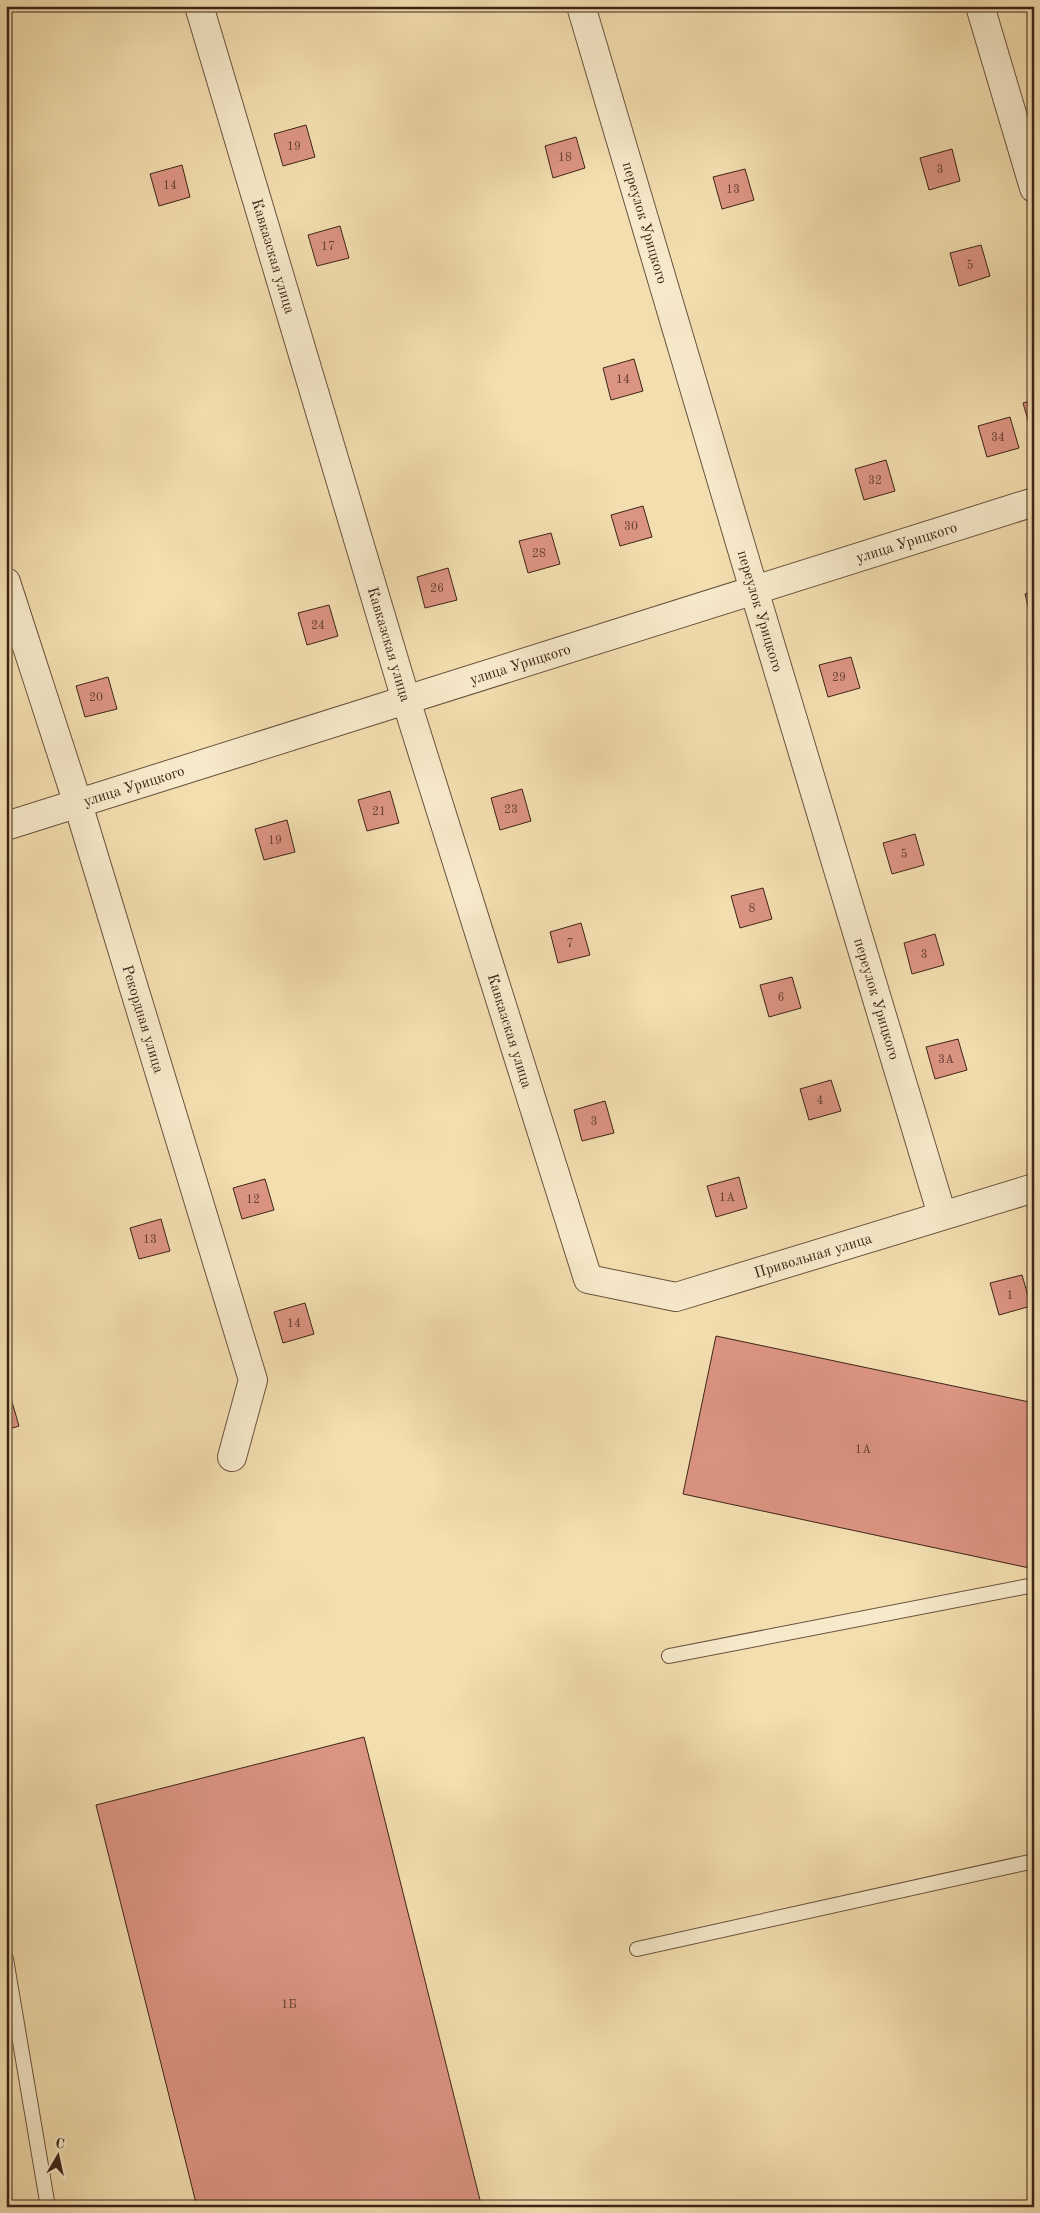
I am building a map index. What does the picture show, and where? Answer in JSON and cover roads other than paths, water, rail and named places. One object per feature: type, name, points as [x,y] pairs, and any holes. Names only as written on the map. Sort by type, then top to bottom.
[{"type":"street","name":"Кавказская улица","points":[[199,6],[406,700],[588,1279]]},
{"type":"street","name":"переулок Урицкого","points":[[581,6],[942,1216]]},
{"type":"street","points":[[980,6],[1034,188]]},
{"type":"street","name":"улица Урицкого","points":[[6,826],[1034,502]]},
{"type":"street","name":"Рекордная улица","points":[[6,582],[78,804],[253,1380],[232,1457]]},
{"type":"street","name":"Привольная улица","points":[[588,1279],[676,1297],[1034,1188]]},
{"type":"lane","points":[[669,1656],[1034,1585]]},
{"type":"lane","points":[[637,1949],[1034,1861]]},
{"type":"lane","points":[[6,1958],[48,2207]]}]
